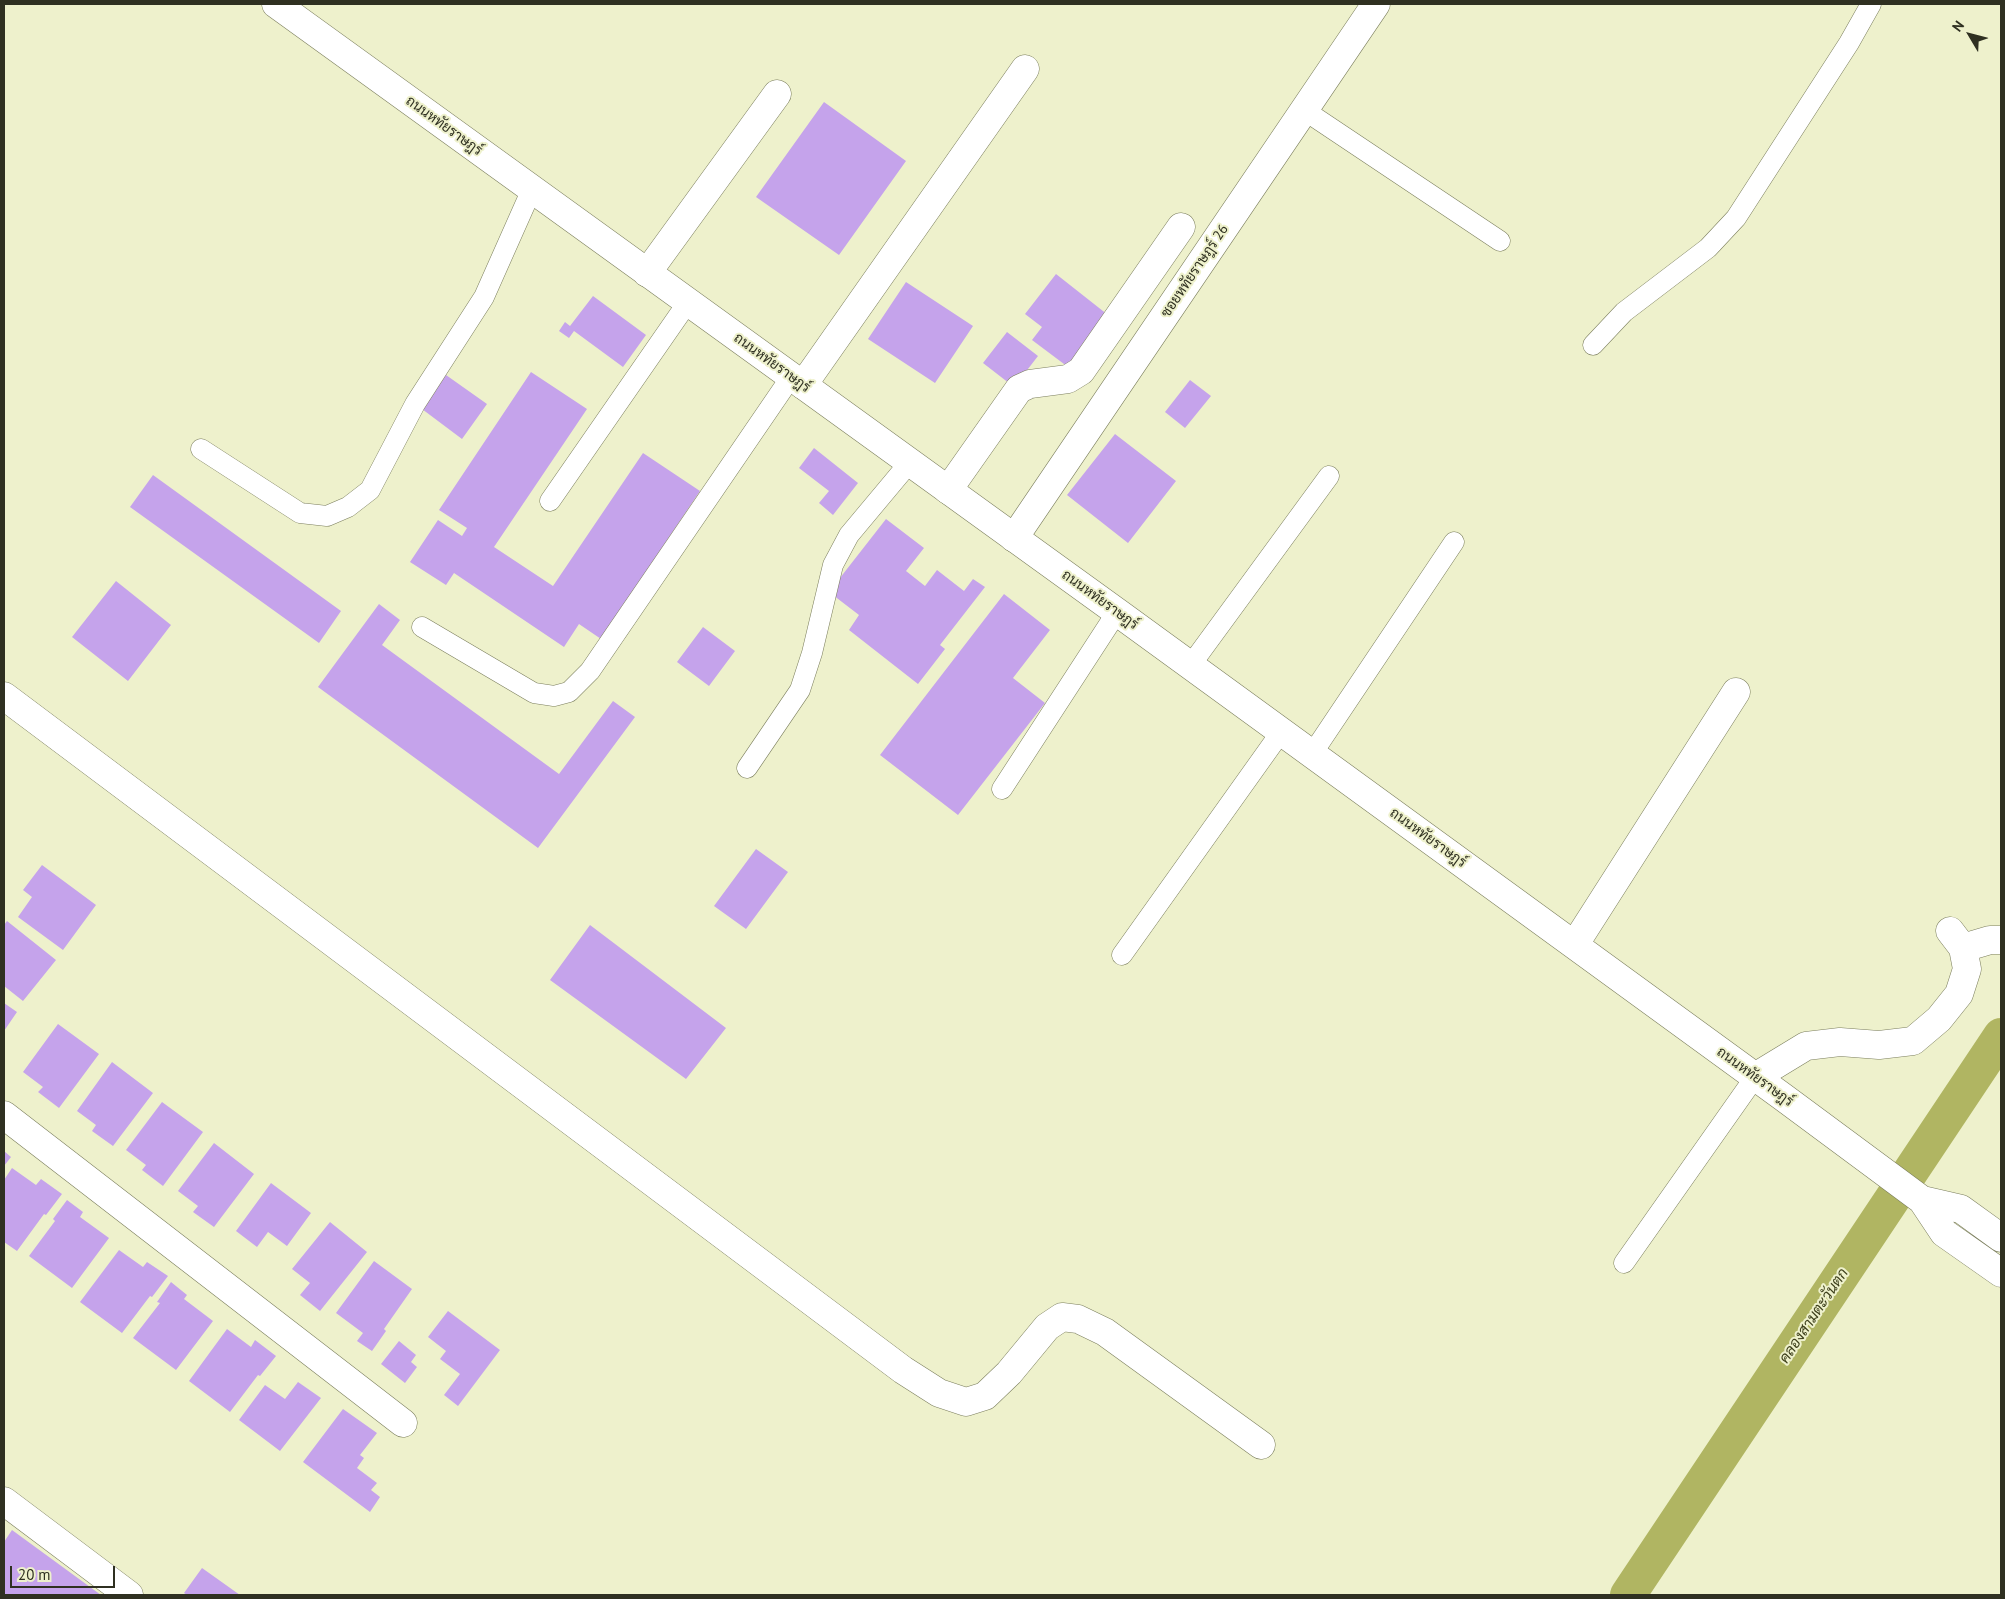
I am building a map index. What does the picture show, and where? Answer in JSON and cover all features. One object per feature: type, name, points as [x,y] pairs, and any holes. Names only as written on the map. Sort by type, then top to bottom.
[{"type":"street","name":"ถนนหทัยราษฎร์","points":[[276,4],[1575,944],[1812,1118],[1922,1200],[1944,1233],[2001,1273]]},
{"type":"street","name":"ซอยหทัยราษฎร์ 26","points":[[1014,538],[1376,4]]},
{"type":"street","points":[[797,381],[1025,69]]},
{"type":"street","points":[[647,273],[777,94]]},
{"type":"street","points":[[948,490],[1018,389],[1030,384],[1068,379],[1081,371],[1181,227]]},
{"type":"street","points":[[1575,944],[1736,692]]},
{"type":"street","points":[[4,696],[902,1370],[939,1393],[966,1402],[985,1396],[1008,1373],[1047,1327],[1062,1317],[1078,1319],[1105,1332],[1260,1445]]},
{"type":"street","points":[[1755,1077],[1806,1046],[1840,1042],[1879,1045],[1913,1041],[1939,1019],[1959,994],[1966,969],[1956,939],[2001,940]]},
{"type":"street","points":[[4,1114],[403,1423]]},
{"type":"street","name":"ถนนหทัยราษฎร์","points":[[1922,1200],[1962,1209],[2001,1238]]},
{"type":"street","points":[[4,1501],[129,1595]]},
{"type":"lane","points":[[1593,345],[1624,312],[1708,248],[1736,218],[1850,42],[1871,4]]},
{"type":"lane","points":[[1304,110],[1500,241]]},
{"type":"lane","points":[[201,449],[300,513],[327,516],[348,507],[370,490],[415,404],[484,297],[532,189]]},
{"type":"lane","points":[[550,501],[688,302]]},
{"type":"lane","points":[[422,627],[534,693],[554,696],[569,692],[590,671],[797,381]]},
{"type":"lane","points":[[747,768],[800,690],[812,652],[833,564],[849,535],[910,462]]},
{"type":"lane","points":[[1190,666],[1329,476]]},
{"type":"lane","points":[[1312,754],[1454,542]]},
{"type":"lane","points":[[1002,789],[1117,612]]},
{"type":"lane","points":[[1122,955],[1281,732]]},
{"type":"lane","points":[[1624,1263],[1755,1077]]},
{"type":"building","points":[[824,102],[906,161],[839,255],[756,197]]},
{"type":"building","points":[[1056,274],[1108,315],[1068,367],[1032,340],[1042,327],[1025,314]]},
{"type":"building","points":[[906,282],[973,326],[935,383],[868,339]]},
{"type":"building","points":[[593,296],[646,335],[623,367],[574,331],[569,338],[559,331],[565,322],[570,326]]},
{"type":"building","points":[[1007,332],[1038,356],[1014,387],[983,363]]},
{"type":"building","points":[[531,372],[587,409],[494,547],[553,586],[643,453],[700,491],[601,639],[579,624],[564,647],[454,573],[446,585],[410,562],[438,520],[462,536],[467,528],[439,510]]},
{"type":"building","points":[[446,375],[487,404],[462,439],[422,409]]},
{"type":"building","points":[[1190,380],[1211,396],[1185,428],[1165,412]]},
{"type":"building","points":[[1115,434],[1176,481],[1128,543],[1067,495]]},
{"type":"building","points":[[814,448],[858,483],[833,515],[819,503],[829,491],[799,468]]},
{"type":"building","points":[[153,475],[341,611],[319,643],[130,507]]},
{"type":"building","points":[[886,519],[924,548],[906,571],[925,586],[937,570],[964,591],[973,579],[985,587],[940,645],[945,649],[918,684],[849,630],[859,615],[829,592]]},
{"type":"building","points":[[116,581],[171,625],[128,681],[72,637]]},
{"type":"building","points":[[1004,594],[1050,630],[1013,678],[1045,703],[958,815],[880,755]]},
{"type":"building","points":[[379,604],[400,620],[382,645],[559,774],[613,701],[635,717],[538,848],[318,687]]},
{"type":"building","points":[[703,627],[735,651],[709,686],[677,662]]},
{"type":"building","points":[[756,849],[788,872],[746,929],[714,906]]},
{"type":"building","points":[[42,865],[96,905],[63,950],[18,917],[32,897],[23,890]]},
{"type":"building","points":[[7,921],[56,960],[23,1001],[4,986],[4,925]]},
{"type":"building","points":[[590,925],[726,1028],[686,1079],[550,980]]},
{"type":"building","points":[[4,1003],[17,1012],[4,1031]]},
{"type":"building","points":[[58,1024],[99,1054],[59,1108],[38,1092],[43,1087],[23,1072]]},
{"type":"building","points":[[112,1062],[153,1093],[113,1146],[92,1131],[96,1125],[77,1111]]},
{"type":"building","points":[[162,1102],[203,1132],[163,1186],[142,1170],[146,1165],[126,1150]]},
{"type":"building","points":[[214,1143],[254,1174],[214,1227],[193,1212],[198,1206],[178,1191]]},
{"type":"building","points":[[4,1151],[11,1157],[4,1166]]},
{"type":"building","points":[[12,1168],[36,1185],[41,1179],[62,1194],[46,1215],[44,1214],[17,1251],[4,1242],[4,1180]]},
{"type":"building","points":[[271,1183],[311,1213],[287,1246],[268,1232],[257,1247],[236,1231]]},
{"type":"building","points":[[67,1200],[83,1212],[80,1217],[109,1238],[72,1288],[29,1256],[55,1221],[53,1219]]},
{"type":"building","points":[[330,1222],[367,1252],[320,1311],[300,1295],[310,1283],[292,1269]]},
{"type":"building","points":[[119,1250],[143,1267],[147,1262],[168,1276],[122,1333],[80,1302]]},
{"type":"building","points":[[374,1261],[412,1289],[384,1329],[386,1331],[372,1351],[357,1341],[363,1333],[336,1313]]},
{"type":"building","points":[[171,1282],[187,1295],[184,1299],[213,1321],[176,1370],[133,1338],[160,1303],[157,1302]]},
{"type":"building","points":[[448,1311],[500,1350],[458,1406],[444,1395],[460,1374],[440,1359],[446,1351],[428,1337]]},
{"type":"building","points":[[227,1329],[251,1347],[255,1340],[276,1356],[260,1376],[258,1375],[230,1412],[189,1381]]},
{"type":"building","points":[[399,1341],[416,1355],[411,1362],[417,1367],[405,1383],[381,1364]]},
{"type":"building","points":[[298,1382],[321,1398],[280,1451],[239,1420],[265,1385],[285,1399]]},
{"type":"building","points":[[343,1409],[377,1433],[360,1455],[364,1458],[357,1468],[377,1483],[371,1490],[380,1497],[370,1512],[303,1462]]},
{"type":"building","points":[[12,1530],[101,1595],[4,1595],[4,1542]]},
{"type":"building","points":[[202,1568],[240,1595],[187,1595],[184,1593]]},
{"type":"waterway","name":"คลองสามตะวันตก","points":[[1628,1595],[2001,1036]]}]
